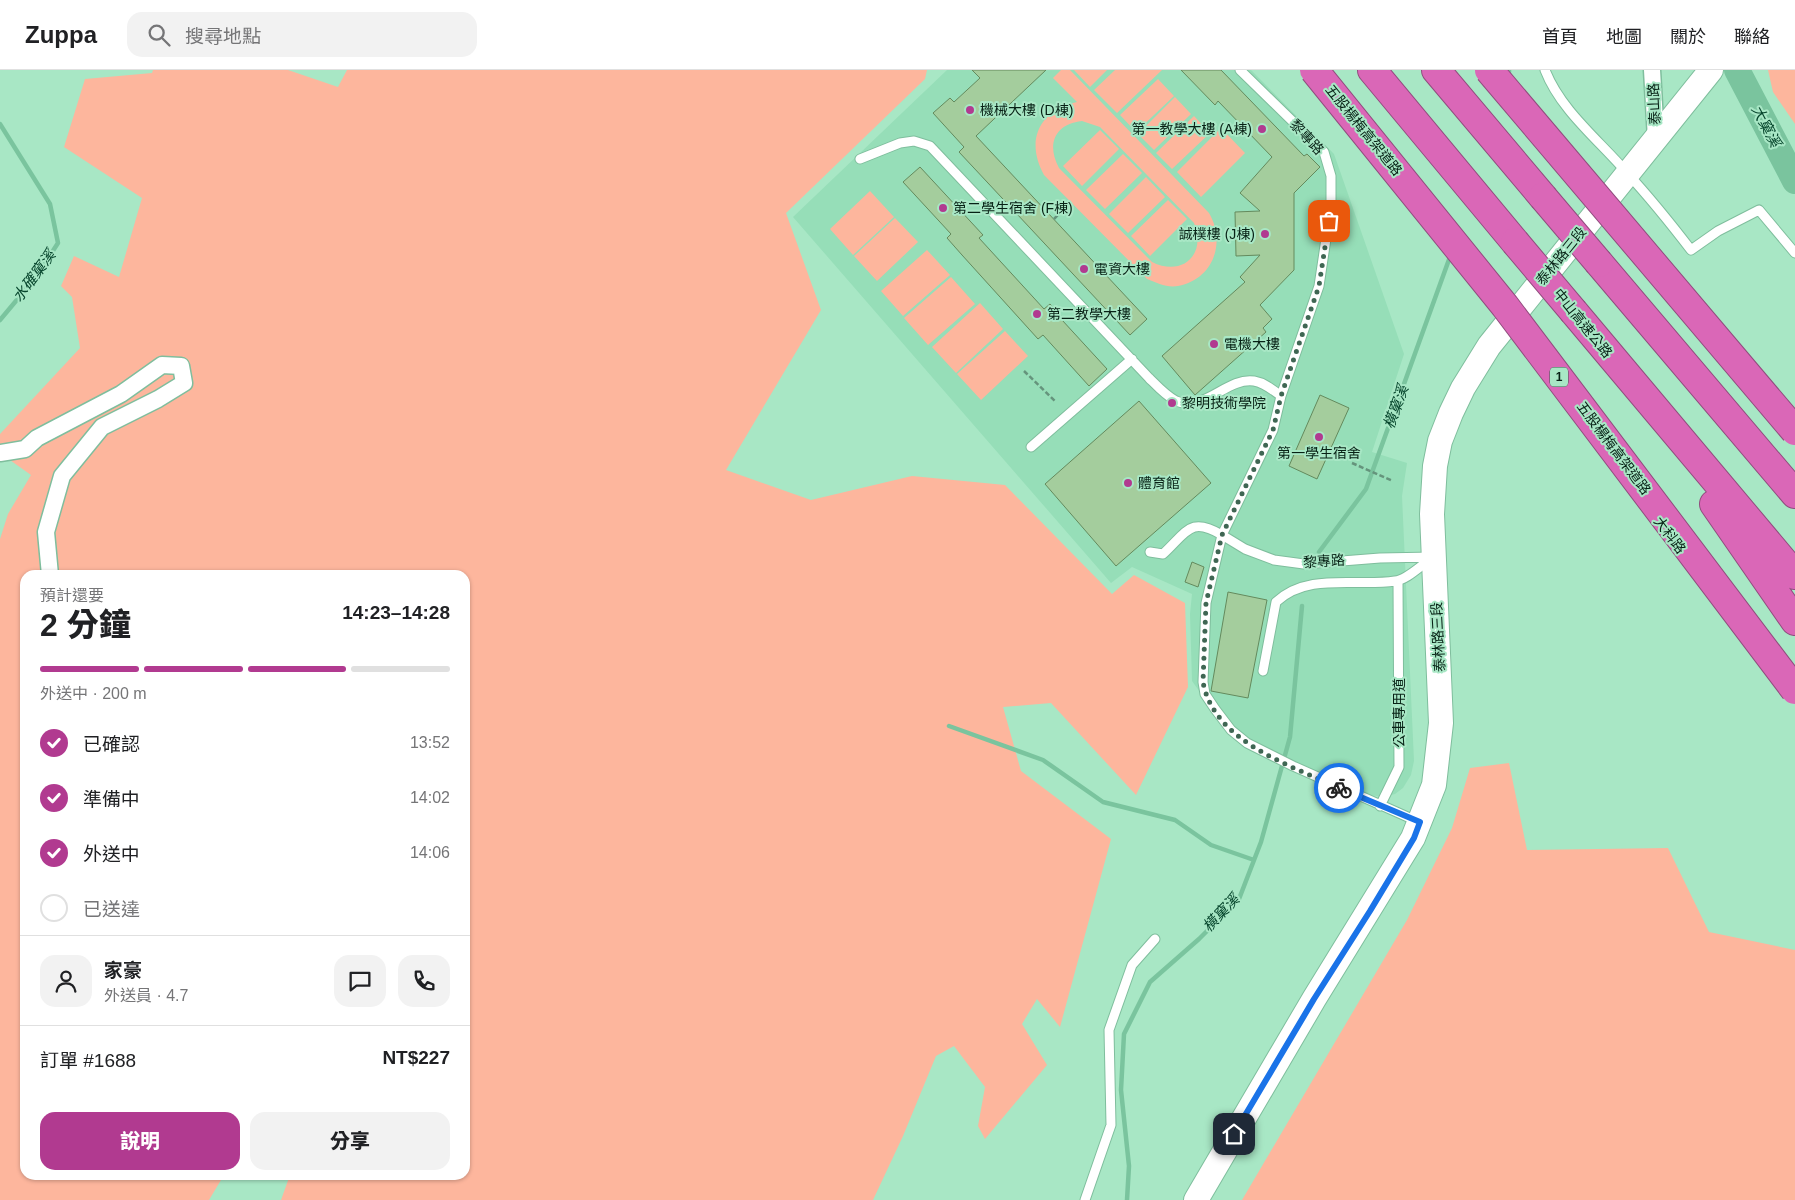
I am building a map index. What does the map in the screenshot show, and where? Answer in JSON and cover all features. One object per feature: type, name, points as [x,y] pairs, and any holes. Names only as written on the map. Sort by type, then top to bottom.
[{"type":"highway","name":"五股楊梅高架道路","points":[[1314,70],[1505,306],[1795,690]]},
{"type":"highway","name":"中山高速公路","points":[[1372,70],[1630,381],[1795,576]]},
{"type":"highway","points":[[1489,70],[1795,431]]},
{"type":"highway","points":[[1454,71],[1549,192],[1605,258],[1795,494]]},
{"type":"highway","points":[[1605,258],[1795,466]]},
{"type":"highway","points":[[1630,381],[1795,621]]},
{"type":"main road","name":"泰林路三段","points":[[1196,1200],[1314,999],[1414,838],[1434,785],[1441,723],[1432,488],[1440,442],[1451,413],[1476,365],[1510,319],[1711,70]]},
{"type":"main road","name":"大科路","points":[[1510,319],[1795,703]]},
{"type":"street","name":"泰山路","points":[[1652,70],[1656,138]]},
{"type":"street","points":[[0,453],[25,449],[37,438],[121,394],[162,365],[181,366],[184,383],[158,399],[102,428],[62,476],[46,532],[50,570]]},
{"type":"lane","name":"黎專路","points":[[1240,70],[1324,152],[1331,176],[1331,205],[1319,286],[1281,396],[1273,430],[1222,535],[1206,603],[1203,682],[1205,694],[1231,730],[1265,753],[1380,806]]},
{"type":"lane","points":[[1310,70],[1430,216],[1510,319]]},
{"type":"lane","points":[[1545,70],[1556,91],[1572,113],[1628,173],[1691,250],[1718,232],[1758,210],[1795,253]]},
{"type":"lane","points":[[860,159],[900,143],[914,141],[930,146],[1132,359],[1164,392],[1176,401],[1188,404],[1202,400],[1239,382],[1253,381],[1265,385],[1281,396]]},
{"type":"lane","points":[[1031,447],[1132,359]]},
{"type":"lane","name":"黎專路","points":[[1150,552],[1163,554],[1192,527],[1199,524],[1206,526],[1244,549],[1274,560],[1304,564],[1380,558],[1434,558]]},
{"type":"lane","points":[[1263,671],[1276,602],[1283,596],[1299,587],[1398,581],[1434,558]]},
{"type":"lane","name":"公車專用道","points":[[1380,806],[1399,766],[1398,581]]},
{"type":"lane","points":[[1380,806],[1420,822]]},
{"type":"lane","points":[[1086,1200],[1111,1125],[1109,1030],[1132,965],[1155,938]]},
{"type":"path","points":[[1054,219],[1067,206]]},
{"type":"path","points":[[1024,371],[1056,402]]},
{"type":"path","points":[[1352,463],[1393,481]]},
{"type":"shaded area","points":[[153,70],[288,70],[338,87],[347,70],[927,70],[925,79],[786,213],[821,310],[726,470],[811,500],[912,476],[1005,485],[1112,594],[1134,575],[1185,603],[1188,687],[1136,795],[1051,703],[1003,707],[1021,771],[1111,839],[1060,1027],[1037,999],[1022,1024],[1047,1065],[985,1139],[978,1126],[985,1087],[954,1046],[936,1056],[903,1136],[873,1200],[281,1200],[288,1180],[470,1180],[470,570],[20,570],[20,1180],[221,1180],[209,1200],[0,1200],[0,539],[8,514],[31,475],[0,453],[0,434],[80,348],[72,297],[61,286],[74,256],[119,277],[142,198],[64,147],[85,79],[152,73]]},
{"type":"shaded area","name":"黎明技術學院","points":[[947,70],[1251,70],[1334,154],[1404,354],[1372,452],[1407,463],[1402,496],[1414,761],[1411,775],[1403,788],[1395,794],[1383,797],[1370,795],[1230,734],[1192,681],[1190,614],[1192,594],[1132,567],[1111,583],[793,217]]},
{"type":"shaded area","points":[[1061,70],[1070,70],[1209,213],[1214,224],[1216,247],[1213,258],[1200,276],[1178,286],[1162,285],[1147,279],[1044,175],[1038,162],[1036,150],[1036,139],[1039,129],[1053,112],[1077,102],[1053,78]],"holes":[[[1082,121],[1100,127],[1194,223],[1197,245],[1189,260],[1182,265],[1173,267],[1152,262],[1059,168],[1053,151],[1053,143],[1059,131],[1065,126]]]},
{"type":"shaded area","points":[[1074,70],[1107,70],[1090,87]]},
{"type":"shaded area","points":[[1115,70],[1162,70],[1117,113],[1094,90]]},
{"type":"shaded area","points":[[1768,70],[1795,70],[1795,124],[1773,92]]},
{"type":"shaded area","points":[[1158,79],[1174,96],[1136,132],[1120,115]]},
{"type":"shaded area","points":[[1175,97],[1191,114],[1154,150],[1138,134]]},
{"type":"shaded area","points":[[1194,116],[1210,133],[1172,169],[1156,153]]},
{"type":"shaded area","points":[[1221,128],[1245,153],[1201,197],[1177,172]]},
{"type":"shaded area","points":[[1100,130],[1119,149],[1082,186],[1063,166]]},
{"type":"shaded area","points":[[1123,154],[1142,173],[1105,209],[1086,190]]},
{"type":"shaded area","points":[[1146,177],[1165,197],[1128,233],[1109,214]]},
{"type":"shaded area","points":[[870,191],[894,217],[853,255],[830,229]]},
{"type":"shaded area","points":[[1168,200],[1187,219],[1150,256],[1131,236]]},
{"type":"shaded area","points":[[895,218],[918,242],[877,281],[854,256]]},
{"type":"shaded area","points":[[927,250],[950,275],[903,316],[881,291]]},
{"type":"shaded area","points":[[951,277],[975,304],[928,345],[904,318]]},
{"type":"shaded area","points":[[980,303],[1003,329],[956,373],[932,347]]},
{"type":"shaded area","points":[[1005,331],[1028,356],[981,400],[957,374]]},
{"type":"shaded area","points":[[1509,763],[1527,850],[1668,848],[1709,932],[1795,950],[1795,1200],[1242,1200],[1407,920],[1452,828],[1470,768]]},
{"type":"building","name":"電資大樓","points":[[972,70],[1046,70],[976,136],[1147,319],[1130,335],[959,152],[964,147],[933,113],[950,98],[954,102],[980,78]]},
{"type":"building","points":[[1181,70],[1221,70],[1304,156],[1307,154],[1320,167],[1294,193],[1294,270],[1260,305],[1272,319],[1263,328],[1266,332],[1195,395],[1162,356],[1245,282],[1240,277],[1260,255],[1236,256],[1235,212],[1260,211],[1240,193],[1272,157],[1218,101],[1215,105]]},
{"type":"building","name":"第二教學大樓","points":[[920,167],[983,235],[979,238],[1044,309],[1050,304],[1063,318],[1062,320],[1107,369],[1089,386],[1043,335],[1038,339],[947,238],[951,234],[903,182]]},
{"type":"building","name":"第一學生宿舍","points":[[1320,395],[1349,408],[1317,479],[1289,466]]},
{"type":"building","name":"體育館","points":[[1139,401],[1211,483],[1116,566],[1045,484]]},
{"type":"building","points":[[1192,562],[1204,567],[1198,587],[1185,582]]},
{"type":"building","points":[[1228,592],[1267,600],[1248,698],[1211,691]]},
{"type":"waterway","name":"大窠溪","points":[[1737,70],[1795,181]]},
{"type":"waterway","name":"水確窠溪","points":[[0,124],[50,204],[58,243],[36,277],[0,320]]},
{"type":"waterway","name":"橫窠溪","points":[[1319,552],[1366,489],[1451,254]]},
{"type":"waterway","name":"橫窠溪","points":[[1127,1200],[1129,1166],[1121,1090],[1124,1034],[1150,982],[1199,939],[1239,899],[1261,842],[1290,737],[1302,606]]},
{"type":"waterway","points":[[949,726],[1043,760],[1103,802],[1175,820],[1211,845],[1254,860]]},
{"type":"way so far","points":[[1329,221],[1319,286],[1281,396],[1273,430],[1222,535],[1206,603],[1203,682],[1205,694],[1215,708],[1231,730],[1247,743],[1339,788]]},
{"type":"place","name":"機械大樓 (D棟)","points":[[970,110]]},
{"type":"place","name":"第一教學大樓 (A棟)","points":[[1262,129]]},
{"type":"place","name":"第二學生宿舍 (F棟)","points":[[943,208]]},
{"type":"place","name":"誠樸樓 (J棟)","points":[[1265,234]]},
{"type":"place","name":"電資大樓","points":[[1084,269]]},
{"type":"place","name":"第二教學大樓","points":[[1037,314]]},
{"type":"place","name":"電機大樓","points":[[1214,344]]},
{"type":"place","name":"黎明技術學院","points":[[1172,403]]},
{"type":"place","name":"第一學生宿舍","points":[[1319,437]]},
{"type":"place","name":"體育館","points":[[1128,483]]},
{"type":"route","points":[[1234,1134],[1314,999],[1414,838],[1420,822],[1339,788]]}]
